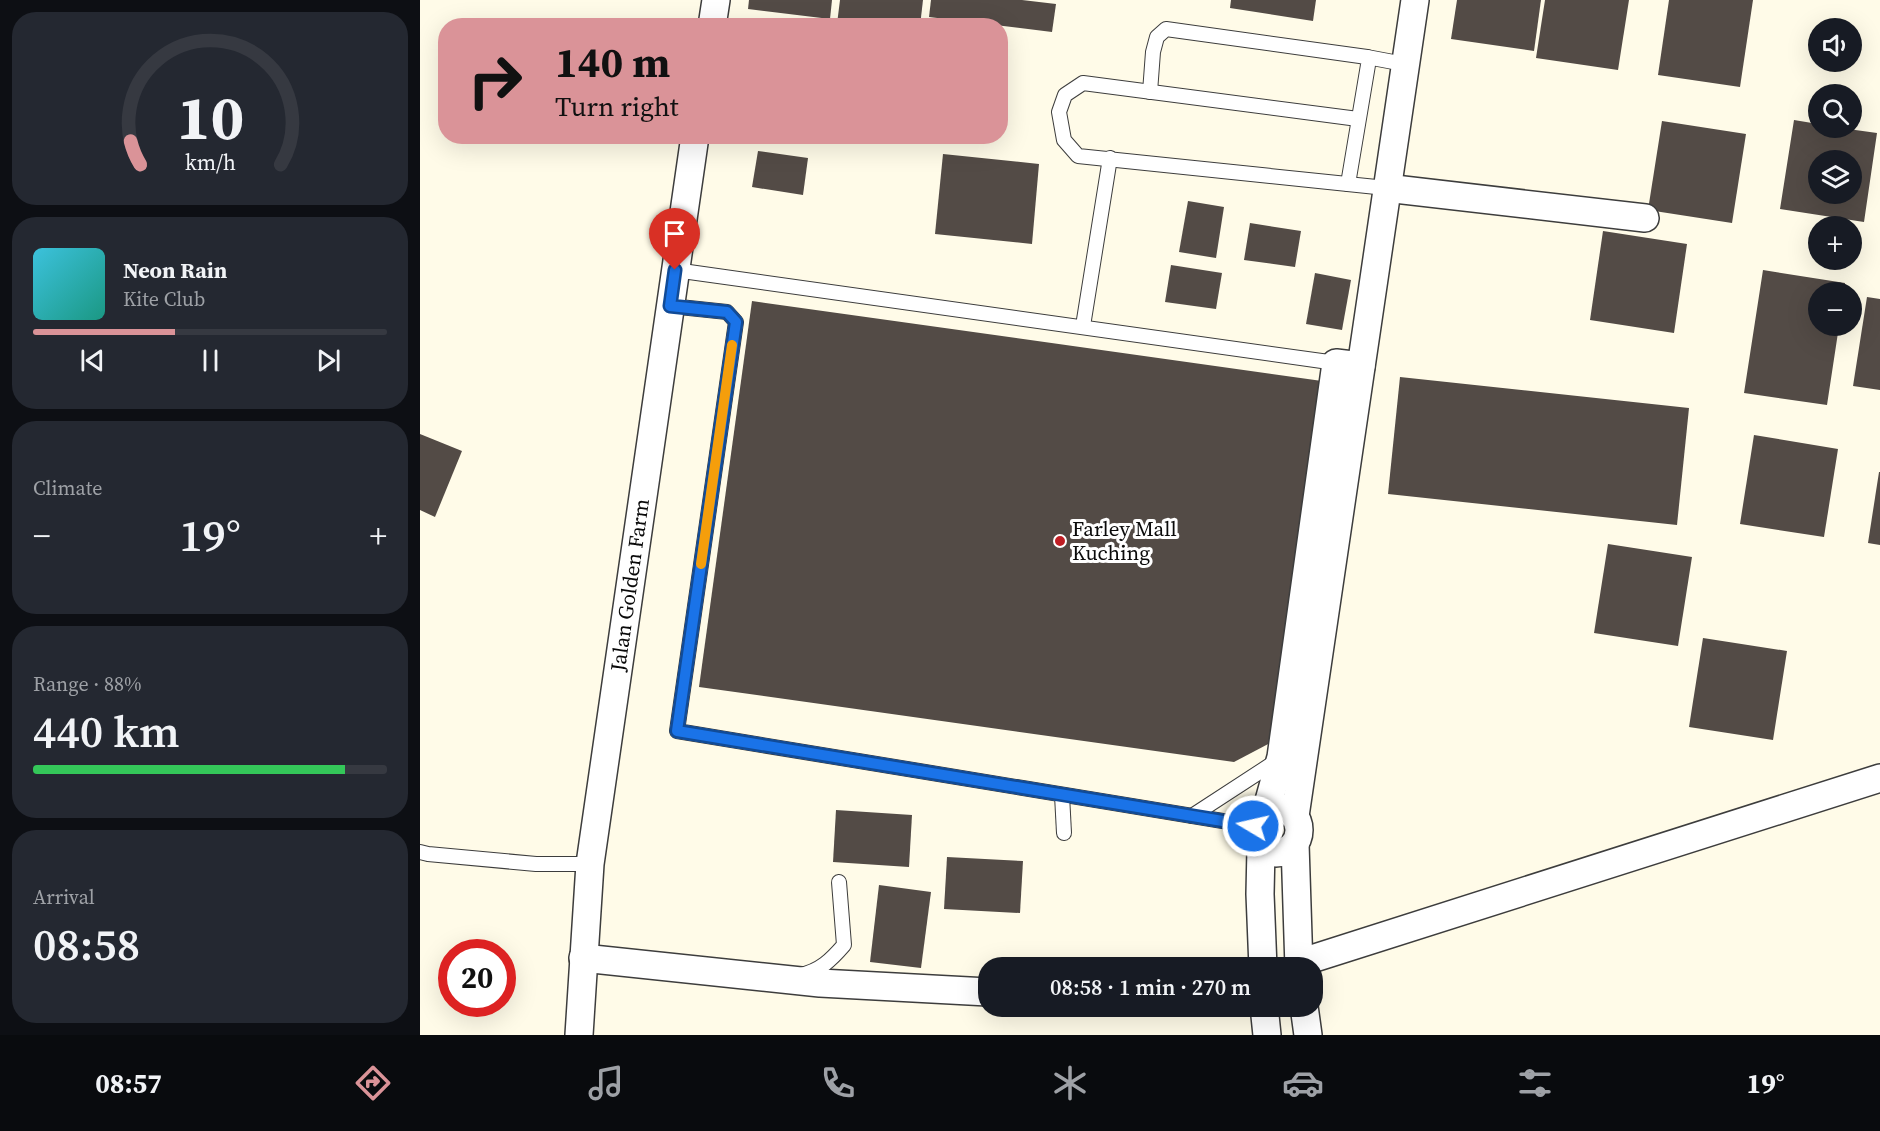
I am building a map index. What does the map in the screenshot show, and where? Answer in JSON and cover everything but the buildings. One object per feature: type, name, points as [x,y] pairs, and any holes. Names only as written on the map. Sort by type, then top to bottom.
[{"type":"street","points":[[713,18],[716,0]]},
{"type":"street","points":[[1263,957],[1260,894],[1261,827],[1281,757],[1348,364],[1386,188],[1414,0]]},
{"type":"street","name":"Jalan Golden Farm","points":[[579,1035],[582,958],[590,864],[694,144]]},
{"type":"street","points":[[1386,188],[1645,218]]},
{"type":"street","points":[[1299,957],[1295,844],[1300,830],[1295,816],[1348,364]]},
{"type":"street","points":[[1323,957],[1880,778]]},
{"type":"street","points":[[1261,827],[1283,807],[1295,816]]},
{"type":"street","points":[[1261,827],[1275,853],[1283,852],[1295,844]]},
{"type":"street","points":[[582,958],[820,983],[978,991]]},
{"type":"street","points":[[1265,1017],[1267,1035]]},
{"type":"street","points":[[1306,1017],[1308,1035]]},
{"type":"lane","points":[[1150,92],[1153,51],[1157,37],[1166,29],[1404,64]]},
{"type":"lane","points":[[1348,184],[1368,65],[1366,57]]},
{"type":"lane","points":[[1358,119],[1083,83],[1065,96],[1059,112],[1064,140],[1078,156],[1386,188]]},
{"type":"lane","points":[[1083,326],[1110,158]]},
{"type":"lane","points":[[675,270],[1348,364]]},
{"type":"lane","points":[[670,306],[727,312],[736,322],[677,731],[1261,827]]},
{"type":"lane","points":[[1192,816],[1281,757]]},
{"type":"lane","points":[[1062,795],[1064,833]]},
{"type":"lane","points":[[420,852],[536,864],[590,864]]},
{"type":"lane","points":[[777,979],[811,972],[827,963],[844,945],[839,882]]},
{"type":"slow traffic","points":[[701,564],[732,345]]},
{"type":"place","name":"Farley Mall Kuching","points":[[1060,541]]},
{"type":"route","points":[[675,270],[670,306],[727,312],[736,322],[677,731],[1253,826]]}]
